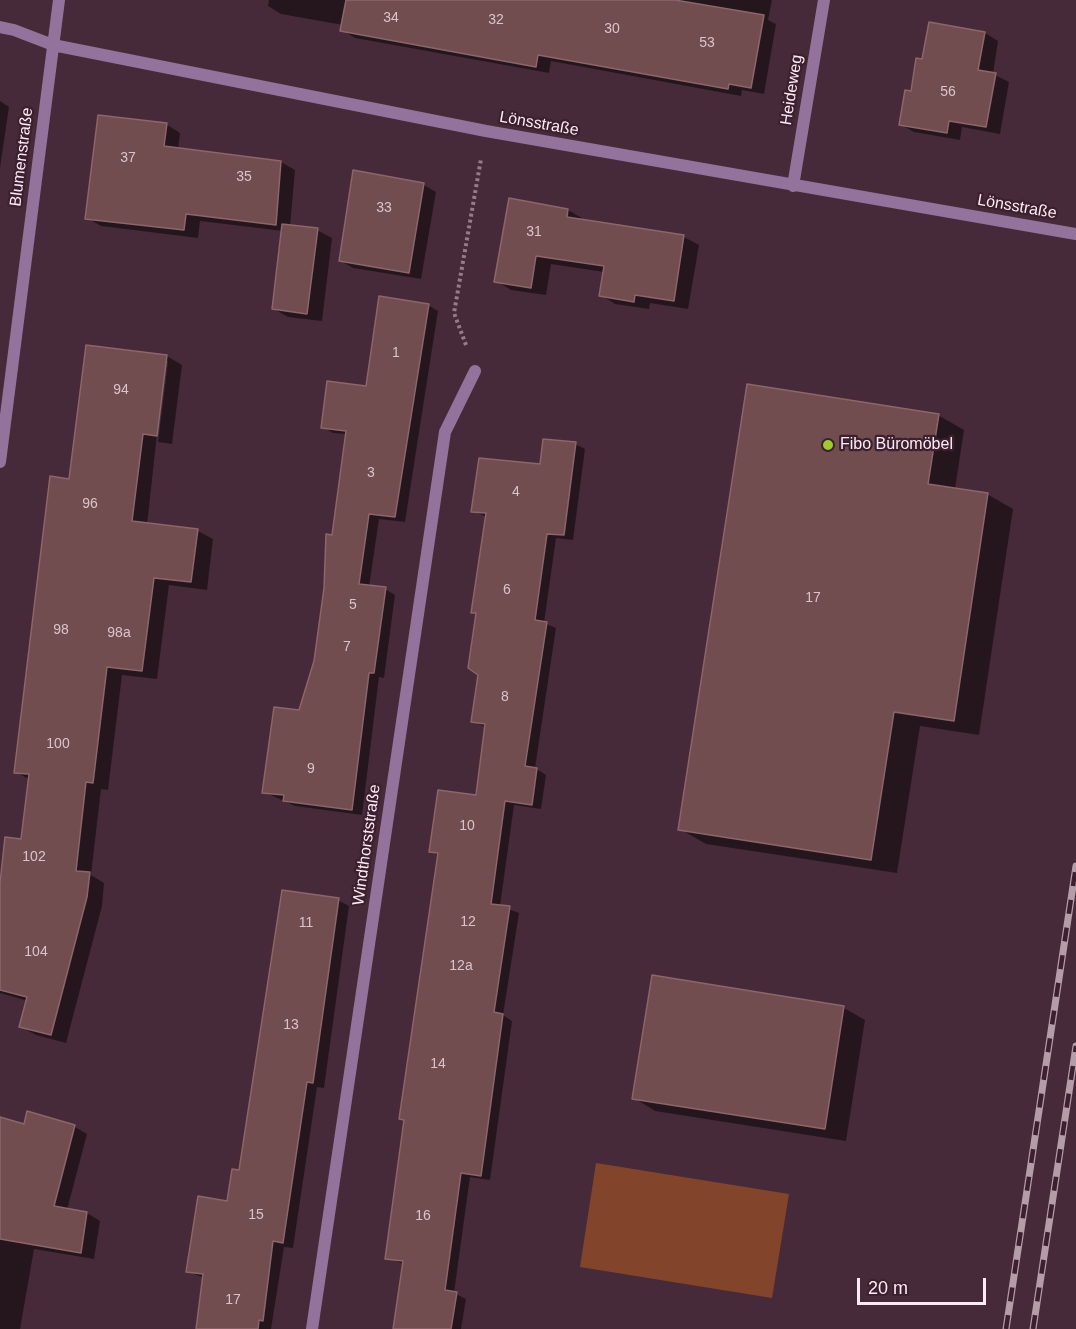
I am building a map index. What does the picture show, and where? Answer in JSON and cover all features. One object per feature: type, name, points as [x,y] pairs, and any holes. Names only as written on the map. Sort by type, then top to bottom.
[{"type":"street","name":"Blumenstraße","points":[[0,462],[59,0]]},
{"type":"street","name":"Heideweg","points":[[793,186],[824,0]]},
{"type":"street","name":"Lönsstraße","points":[[0,27],[52,45],[486,131],[1076,234]]},
{"type":"street","name":"Windthorststraße","points":[[312,1329],[445,432],[475,371]]},
{"type":"path","points":[[475,371],[454,313],[486,131]]},
{"type":"shaded area","points":[[596,1163],[789,1194],[772,1298],[580,1267]]},
{"type":"building","points":[[346,0],[675,0],[764,15],[751,88],[729,84],[728,89],[538,55],[536,67],[340,31]]},
{"type":"building","points":[[929,22],[985,32],[978,70],[996,73],[986,127],[949,121],[947,133],[899,125],[905,90],[911,91],[916,58],[922,59]]},
{"type":"building","points":[[98,115],[167,123],[164,146],[281,161],[276,225],[186,214],[184,230],[85,219]]},
{"type":"building","points":[[353,170],[424,183],[409,273],[339,261]]},
{"type":"building","points":[[509,198],[568,209],[567,217],[684,235],[674,301],[635,295],[634,302],[599,296],[604,266],[536,256],[531,288],[494,282]]},
{"type":"building","points":[[282,224],[318,228],[307,314],[272,309]]},
{"type":"building","points":[[379,296],[429,304],[395,517],[369,514],[359,584],[386,587],[374,673],[369,673],[352,810],[283,801],[284,795],[262,793],[274,707],[299,710],[314,661],[324,588],[326,534],[332,535],[346,431],[321,428],[327,381],[366,386]]},
{"type":"building","points":[[86,345],[167,355],[157,436],[143,434],[132,521],[198,529],[191,582],[154,578],[142,671],[107,667],[93,783],[86,782],[76,871],[90,872],[87,897],[51,1035],[19,1027],[27,997],[0,990],[0,883],[5,837],[21,839],[29,774],[14,773],[50,476],[69,479]]},
{"type":"building","points":[[747,384],[939,414],[928,484],[988,493],[954,721],[894,712],[871,860],[678,830]]},
{"type":"building","points":[[543,439],[576,442],[564,535],[547,534],[535,620],[547,622],[525,766],[537,768],[532,805],[505,801],[491,904],[510,906],[494,1012],[503,1014],[481,1176],[461,1173],[445,1290],[457,1292],[451,1329],[393,1329],[403,1261],[385,1259],[404,1120],[399,1119],[438,853],[429,852],[438,790],[476,795],[485,724],[471,722],[478,675],[468,668],[476,613],[471,613],[486,513],[471,512],[479,458],[540,464]]},
{"type":"building","points":[[282,890],[339,898],[313,1083],[307,1082],[283,1243],[273,1241],[263,1321],[259,1320],[258,1329],[196,1329],[203,1274],[186,1272],[198,1196],[227,1201],[232,1169],[239,1170]]},
{"type":"building","points":[[652,975],[844,1006],[825,1129],[632,1099]]},
{"type":"building","points":[[27,1111],[75,1125],[54,1206],[87,1212],[81,1253],[0,1239],[0,1117],[24,1124]]},
{"type":"railway","points":[[1006,1329],[1076,866]]},
{"type":"railway","points":[[1033,1329],[1076,1046]]},
{"type":"place","name":"Fibo Büromöbel","points":[[828,445]]}]
